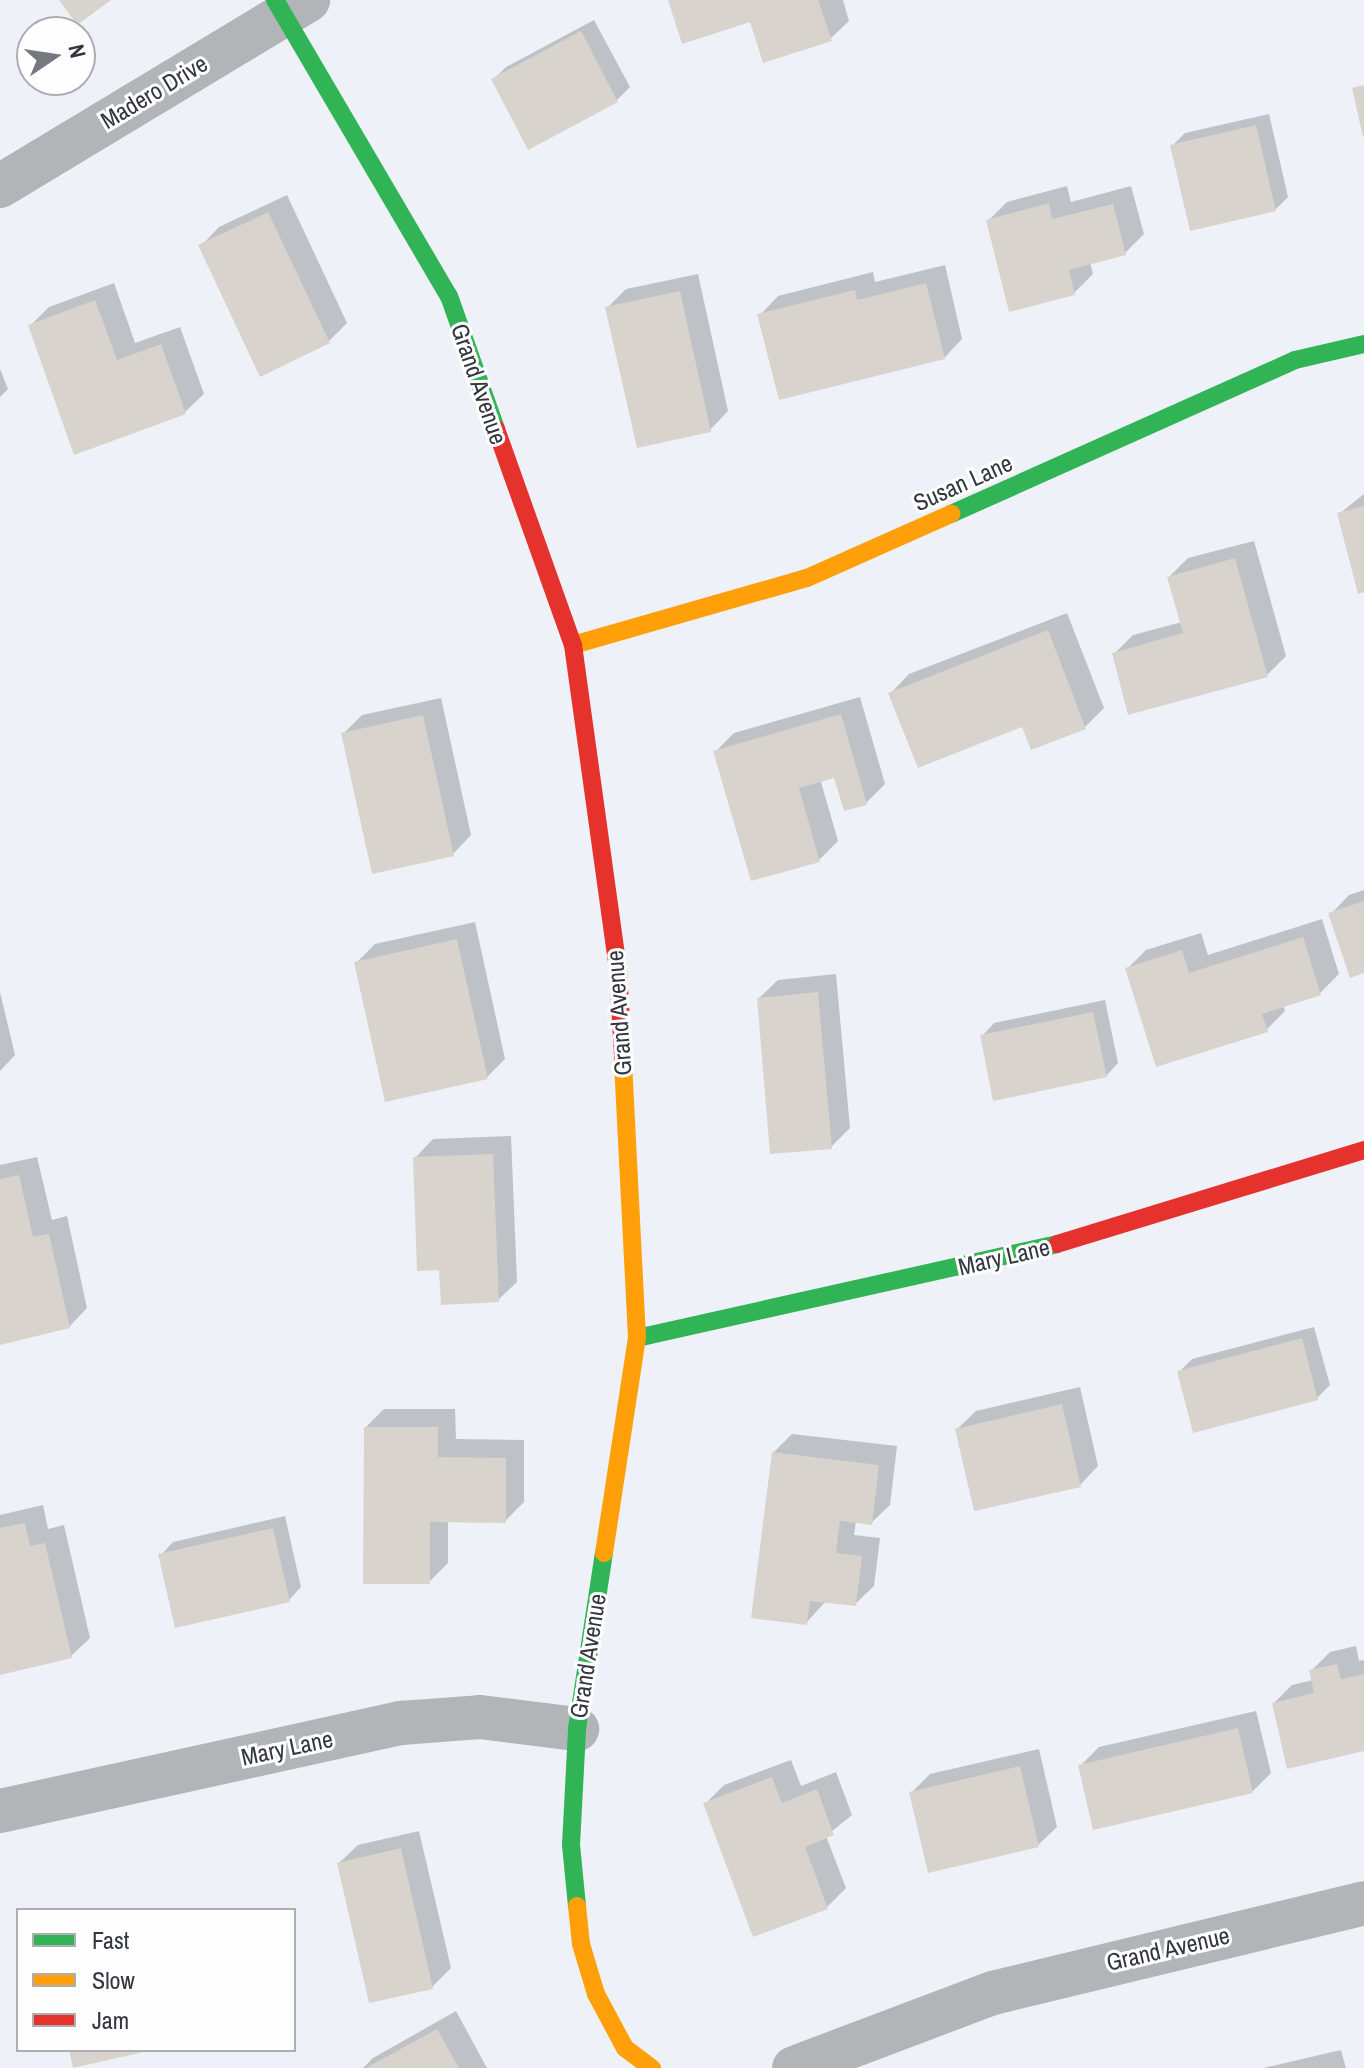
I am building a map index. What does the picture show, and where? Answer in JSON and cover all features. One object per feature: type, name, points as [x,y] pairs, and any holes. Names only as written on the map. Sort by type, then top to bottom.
[{"type":"street","name":"Madero Drive","points":[[0,186],[289,5]]},
{"type":"street","name":"Grand Avenue","points":[[289,5],[449,296],[573,645],[618,969],[637,1338],[577,1729],[571,1845],[581,1944],[596,1994],[625,2048],[652,2068]]},
{"type":"street","name":"Susan Lane","points":[[573,645],[807,578],[1295,360],[1364,344]]},
{"type":"street","name":"Mary Lane","points":[[637,1338],[1032,1252],[1364,1150]]},
{"type":"street","name":"Mary Lane","points":[[0,1811],[401,1723],[480,1717],[577,1729]]},
{"type":"street","name":"Grand Avenue","points":[[794,2068],[993,1993],[1364,1903]]},
{"type":"building","points":[[59,0],[111,0],[89,16],[71,16]]},
{"type":"building","points":[[668,0],[818,0],[832,41],[763,63],[750,22],[682,44]]},
{"type":"building","points":[[581,31],[618,102],[528,150],[491,79]]},
{"type":"building","points":[[1364,85],[1364,137],[1363,137],[1352,88]]},
{"type":"building","points":[[1256,125],[1276,211],[1190,231],[1170,145]]},
{"type":"building","points":[[1049,203],[1052,219],[1113,204],[1126,255],[1069,270],[1075,295],[1009,312],[986,220]]},
{"type":"building","points":[[268,212],[330,343],[260,377],[198,245]]},
{"type":"building","points":[[926,283],[945,359],[779,400],[757,314],[855,290],[857,300]]},
{"type":"building","points":[[680,291],[711,432],[637,448],[605,307]]},
{"type":"building","points":[[95,300],[117,360],[161,344],[186,414],[74,455],[28,325]]},
{"type":"building","points":[[1364,506],[1364,592],[1358,594],[1337,513]]},
{"type":"building","points":[[1235,558],[1268,677],[1128,715],[1112,653],[1183,633],[1167,577]]},
{"type":"building","points":[[1048,630],[1086,729],[1031,750],[1022,727],[918,768],[888,693]]},
{"type":"building","points":[[841,714],[867,805],[844,811],[834,778],[799,788],[820,862],[751,881],[713,751]]},
{"type":"building","points":[[423,715],[454,856],[372,874],[341,733]]},
{"type":"building","points":[[1364,901],[1364,973],[1350,978],[1328,913]]},
{"type":"building","points":[[1303,937],[1321,995],[1262,1014],[1268,1032],[1156,1067],[1125,968],[1182,950],[1189,973]]},
{"type":"building","points":[[457,939],[488,1079],[385,1102],[354,962]]},
{"type":"building","points":[[818,992],[832,1149],[770,1154],[757,998]]},
{"type":"building","points":[[1093,1012],[1107,1077],[993,1101],[980,1035]]},
{"type":"building","points":[[493,1154],[499,1302],[441,1305],[439,1270],[417,1271],[413,1157]]},
{"type":"building","points":[[19,1175],[33,1237],[49,1234],[70,1328],[0,1345],[0,1179]]},
{"type":"building","points":[[1302,1338],[1318,1400],[1193,1433],[1177,1371]]},
{"type":"building","points":[[1062,1404],[1081,1487],[974,1511],[955,1429]]},
{"type":"building","points":[[364,1427],[438,1427],[438,1457],[506,1458],[506,1523],[430,1522],[430,1584],[363,1584]]},
{"type":"building","points":[[772,1452],[879,1465],[872,1525],[840,1521],[836,1553],[862,1556],[856,1606],[810,1601],[807,1625],[751,1618]]},
{"type":"building","points":[[25,1523],[30,1546],[45,1543],[72,1658],[0,1675],[0,1528]]},
{"type":"building","points":[[273,1528],[290,1602],[175,1628],[158,1554]]},
{"type":"building","points":[[1337,1664],[1341,1679],[1364,1674],[1364,1751],[1287,1769],[1272,1703],[1314,1693],[1309,1670]]},
{"type":"building","points":[[1238,1728],[1253,1793],[1093,1830],[1078,1765]]},
{"type":"building","points":[[1020,1766],[1039,1847],[928,1873],[909,1792]]},
{"type":"building","points":[[772,1777],[782,1803],[817,1789],[834,1835],[805,1847],[828,1909],[753,1937],[703,1803]]},
{"type":"building","points":[[401,1848],[433,1989],[369,2003],[337,1863]]},
{"type":"building","points":[[437,2029],[459,2068],[366,2068]]},
{"type":"building","points":[[69,2052],[144,2052],[73,2068]]},
{"type":"traffic: fast","points":[[275,0],[449,296],[496,429]]},
{"type":"traffic: fast","points":[[951,514],[1295,360],[1364,344]]},
{"type":"traffic: fast","points":[[637,1338],[1057,1244]]},
{"type":"traffic: fast","points":[[577,1906],[571,1845],[577,1729],[604,1553]]},
{"type":"traffic: slow","points":[[573,645],[807,578],[951,514]]},
{"type":"traffic: slow","points":[[604,1553],[637,1338],[623,1057]]},
{"type":"traffic: slow","points":[[577,1906],[581,1944],[596,1994],[625,2048],[652,2068]]},
{"type":"traffic: jam","points":[[496,429],[573,645],[618,969],[623,1057]]},
{"type":"traffic: jam","points":[[1057,1244],[1364,1150]]}]
